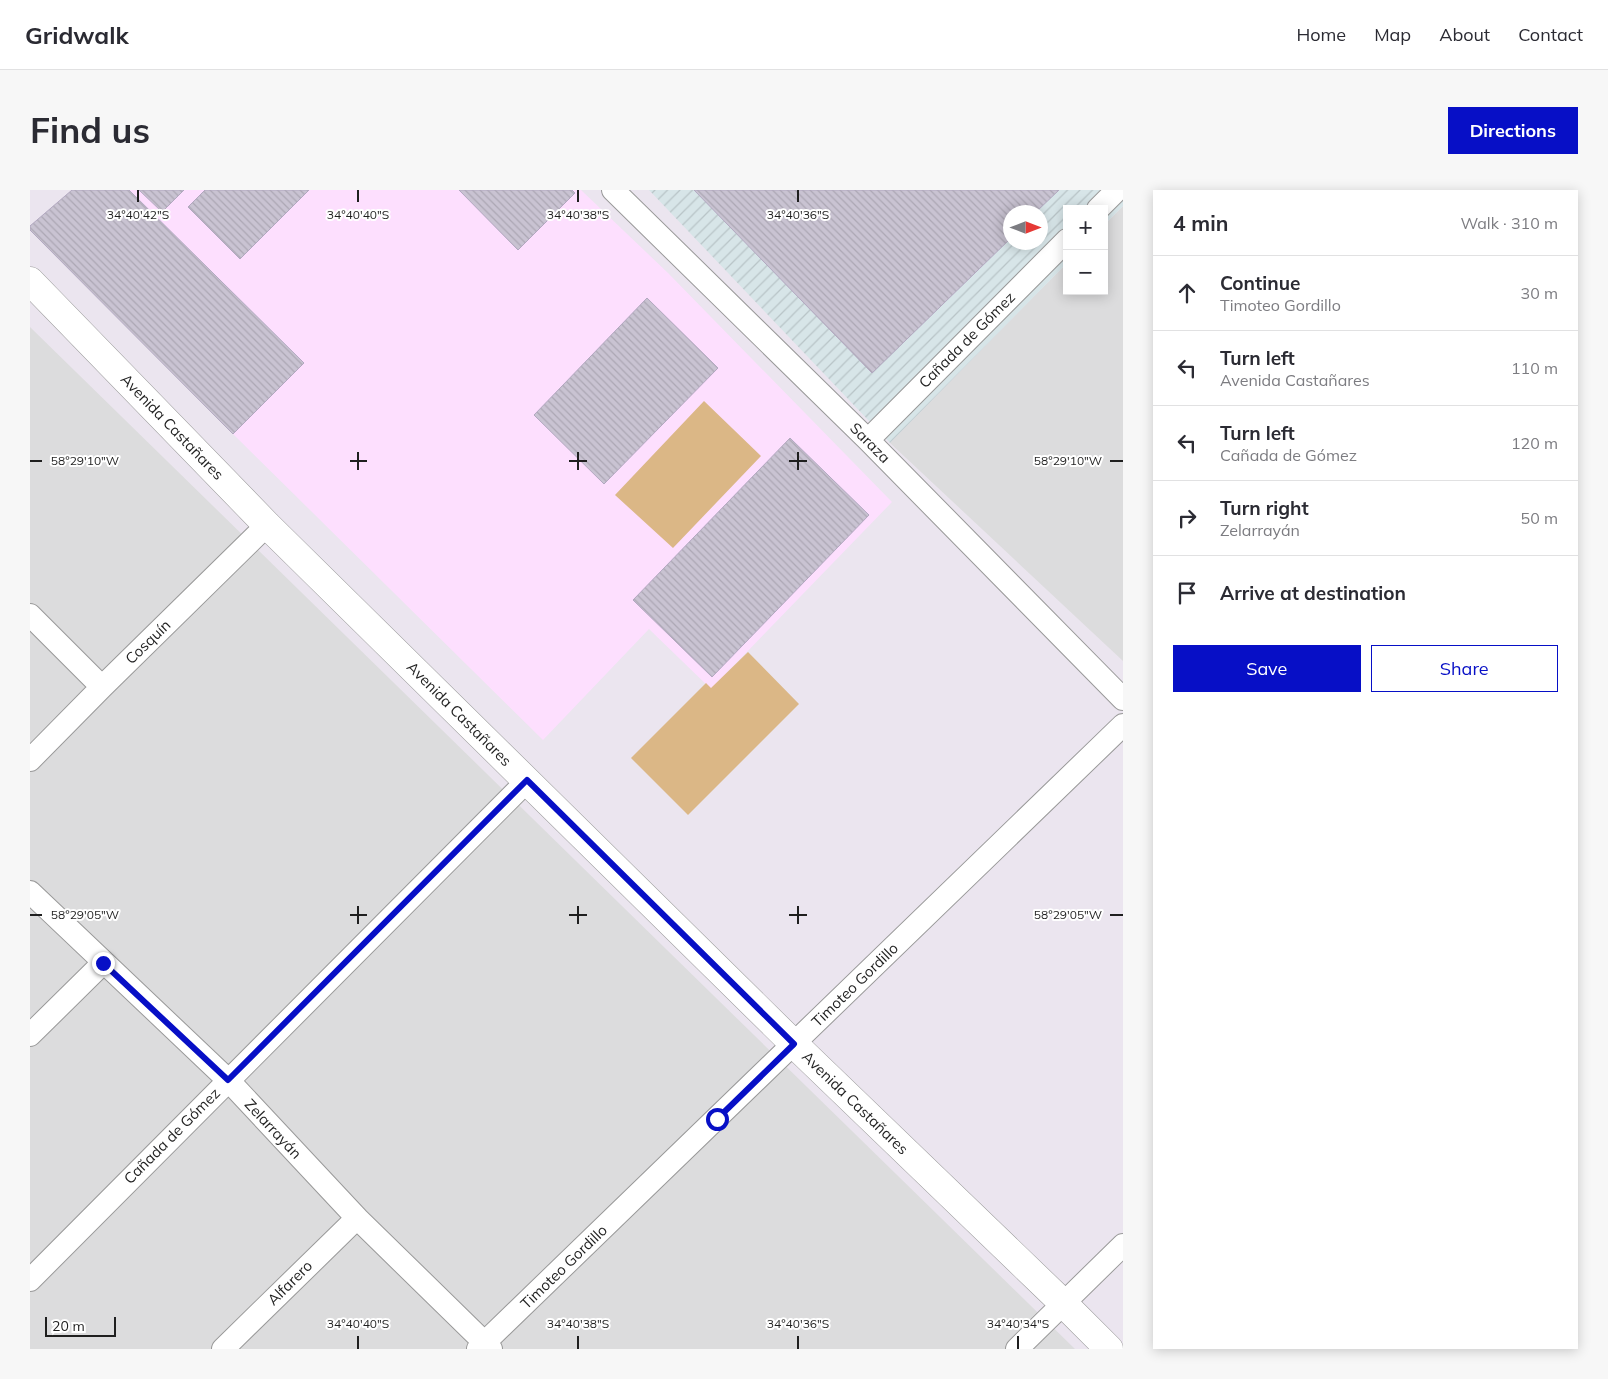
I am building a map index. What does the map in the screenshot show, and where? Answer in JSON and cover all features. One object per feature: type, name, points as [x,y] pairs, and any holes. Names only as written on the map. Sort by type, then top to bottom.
[{"type":"street","name":"Saraza","points":[[613,190],[868,440],[1123,699]]},
{"type":"street","points":[[1102,205],[1117,190]]},
{"type":"street","name":"Cañada de Gómez","points":[[868,440],[1063,244]]},
{"type":"street","name":"Avenida Castañares","points":[[30,281],[267,525],[794,1044],[1109,1349]]},
{"type":"street","name":"Cosquín","points":[[30,760],[267,525]]},
{"type":"street","points":[[30,615],[102,687]]},
{"type":"street","name":"Timoteo Gordillo","points":[[484,1347],[1123,725]]},
{"type":"street","name":"Cañada de Gómez","points":[[30,1280],[527,780]]},
{"type":"street","name":"Zelarrayán","points":[[30,892],[228,1080],[357,1218],[484,1347]]},
{"type":"street","points":[[30,1035],[103,963]]},
{"type":"street","name":"Alfarero","points":[[223,1349],[357,1218]]},
{"type":"street","points":[[1017,1349],[1123,1245]]},
{"type":"shaded area","points":[[129,190],[581,190],[668,273],[892,502],[711,689],[649,629],[543,740],[233,434],[304,363]]},
{"type":"shaded area","points":[[649,190],[1123,190],[1123,206],[1108,221],[1108,205],[1063,205],[1063,267],[890,443]]},
{"type":"shaded area","points":[[1123,206],[1123,661],[890,443],[1063,267],[1063,295],[1108,295],[1108,221]]},
{"type":"shaded area","points":[[30,327],[1075,1349],[30,1349]]},
{"type":"shaded area","points":[[704,401],[761,456],[673,548],[615,495]]},
{"type":"shaded area","points":[[748,652],[799,704],[688,815],[631,758],[706,683],[711,688]]},
{"type":"building","points":[[72,190],[129,190],[304,363],[233,434],[30,230],[30,226]]},
{"type":"building","points":[[139,190],[184,190],[162,212]]},
{"type":"building","points":[[205,190],[309,190],[240,259],[188,207]]},
{"type":"building","points":[[459,190],[572,190],[575,193],[518,250]]},
{"type":"building","points":[[694,190],[1059,190],[1043,205],[1003,205],[1003,246],[872,373]]},
{"type":"building","points":[[647,298],[718,368],[604,484],[534,415]]},
{"type":"building","points":[[790,438],[869,515],[712,677],[633,600]]},
{"type":"route","points":[[103,963],[228,1080],[527,780],[794,1044],[717,1119]]}]
